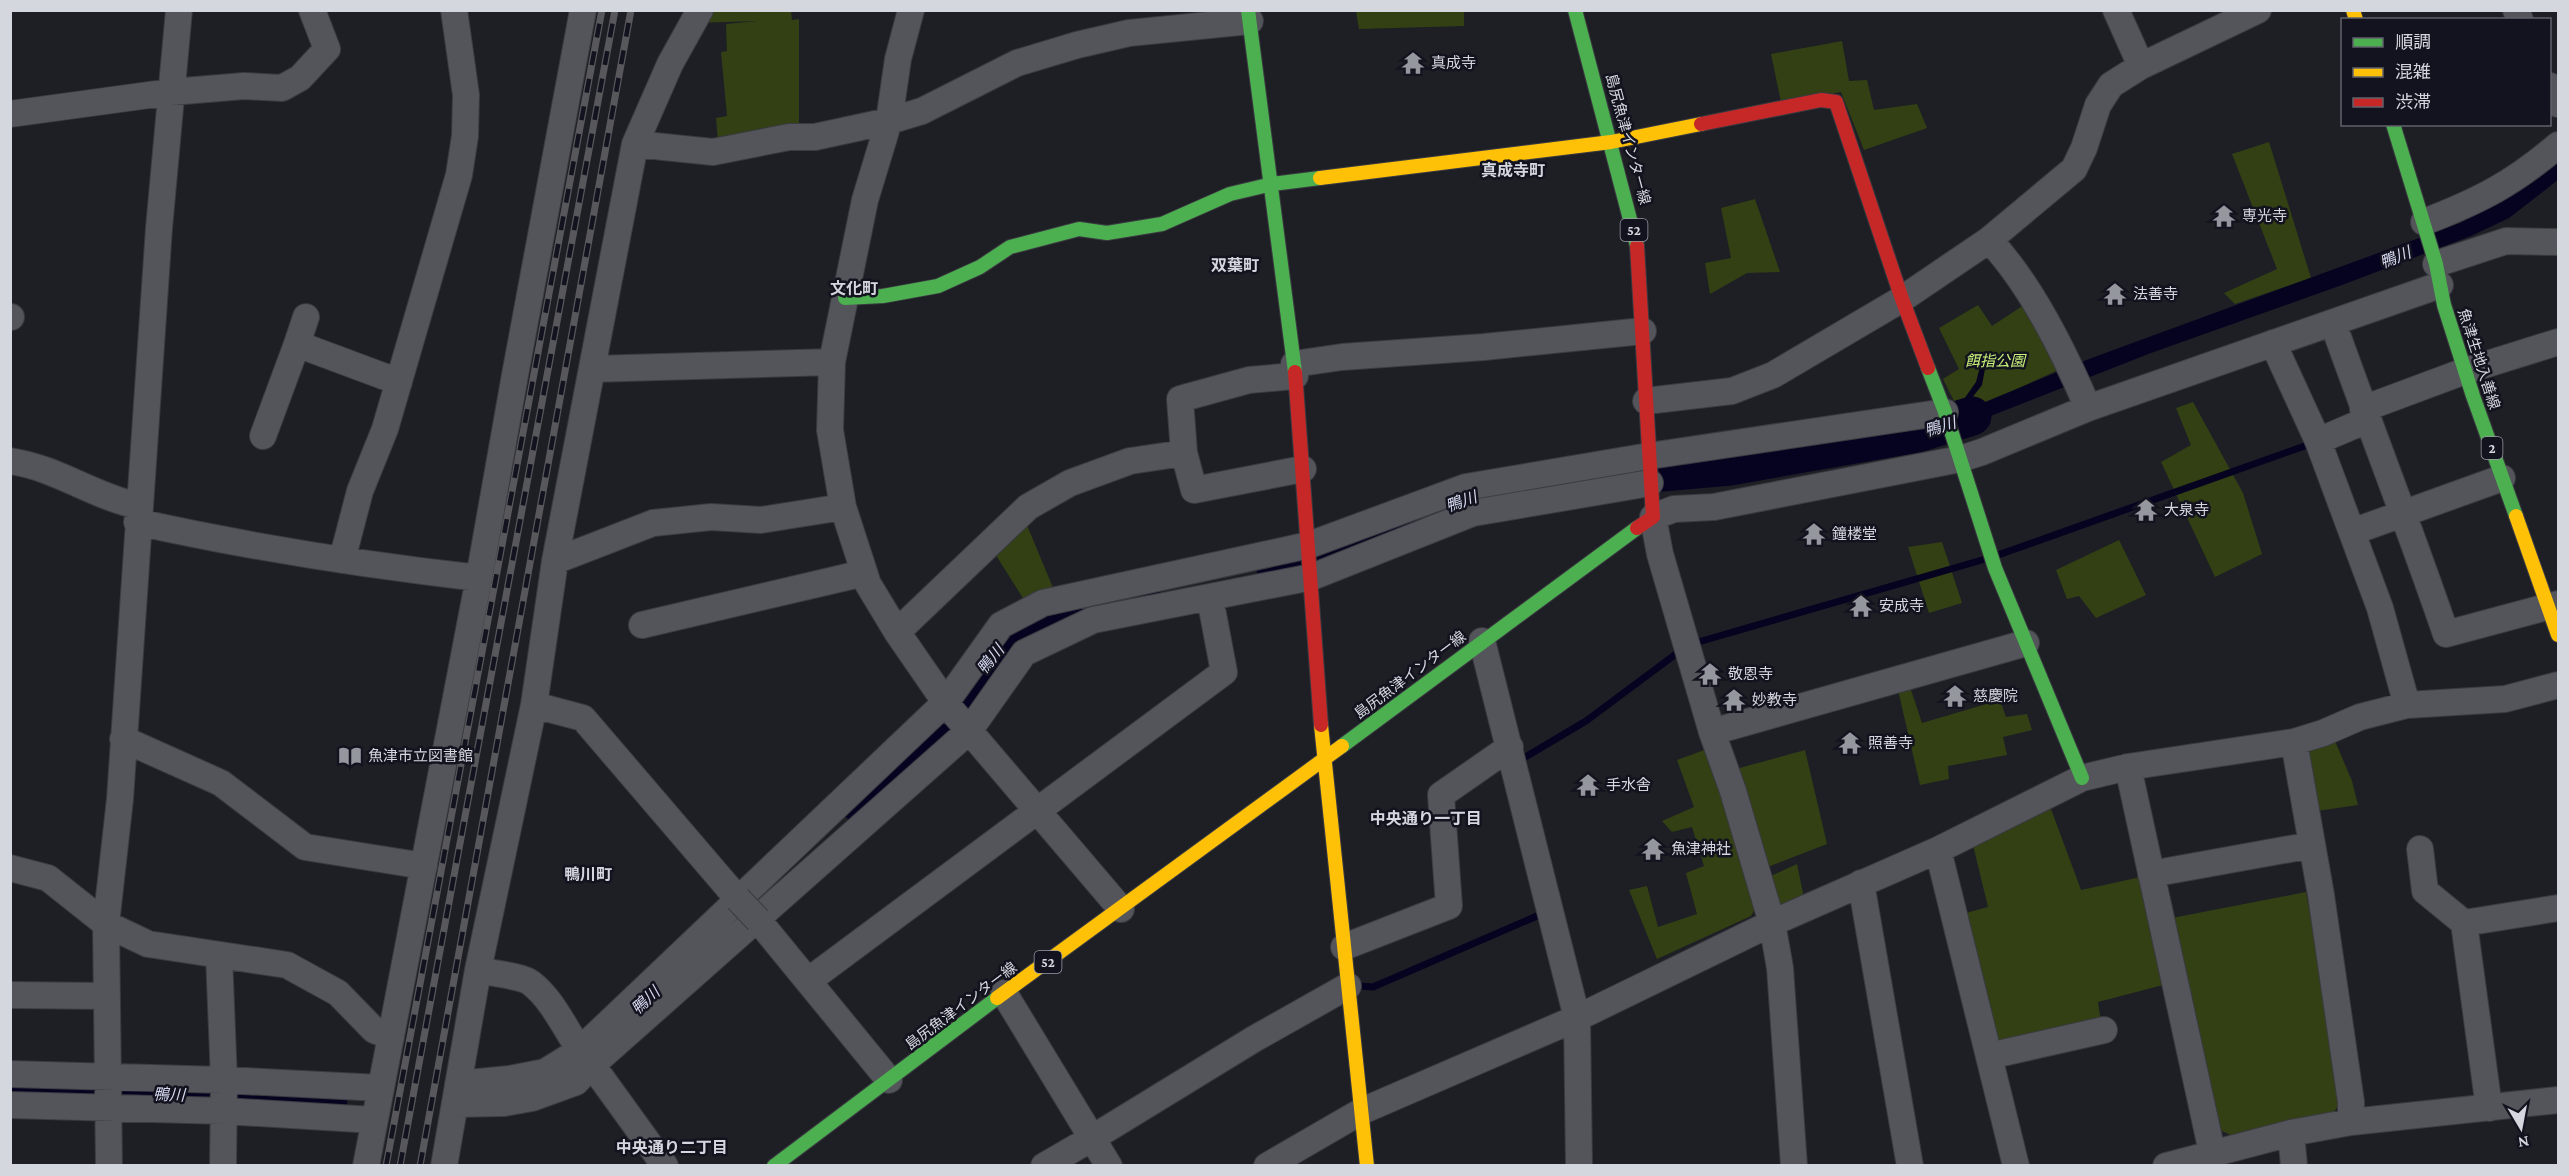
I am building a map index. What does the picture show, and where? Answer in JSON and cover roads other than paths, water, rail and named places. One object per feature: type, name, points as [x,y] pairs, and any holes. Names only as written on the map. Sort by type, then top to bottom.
[{"type":"street","points":[[109,1166],[106,924],[120,799],[138,514],[179,10]]},
{"type":"street","points":[[10,114],[171,92],[244,86],[282,88],[300,78],[327,49],[312,10]]},
{"type":"street","points":[[342,560],[360,491],[385,429],[459,175],[465,136],[466,94],[454,10]]},
{"type":"street","points":[[366,1166],[479,578],[514,375],[583,10]]},
{"type":"street","points":[[444,1166],[478,970],[534,705],[555,561],[635,144],[670,64],[700,10]]},
{"type":"street","points":[[911,10],[898,58],[889,121],[866,200],[832,362],[830,430],[843,507],[868,584],[897,632],[947,704],[1120,909]]},
{"type":"street","name":"島尻魚津インター線","points":[[774,1166],[1004,993],[1324,760],[1608,548],[1653,518],[1637,244],[1575,10]]},
{"type":"street","points":[[2116,10],[2141,66]]},
{"type":"street","points":[[1646,401],[1732,391],[1743,387],[1773,375],[1902,299],[1989,240],[2074,169],[2084,148],[2098,105],[2111,85],[2141,66],[2258,10]]},
{"type":"street","points":[[635,144],[713,152],[789,137],[815,137],[889,121],[922,111],[1017,63],[1077,45],[1130,33],[1249,16],[1295,370],[1324,760],[1367,1166]]},
{"type":"street","points":[[2551,88],[2559,104]]},
{"type":"street","points":[[845,298],[882,296],[938,286],[980,267],[1010,247],[1079,229],[1107,233],[1162,224],[1230,194],[1272,184],[1611,142],[1821,100],[1836,102],[1902,299],[1945,411],[1995,568],[2082,778]]},
{"type":"street","name":"魚津生地入善線","points":[[2394,126],[2425,226],[2444,304],[2465,371],[2502,478],[2554,606],[2559,635]]},
{"type":"street","points":[[2425,226],[2476,201],[2528,171],[2559,145]]},
{"type":"street","points":[[1989,240],[2002,254],[2050,330],[2078,386]]},
{"type":"street","points":[[1794,1166],[1780,968],[1772,923],[1712,732],[1660,554],[1653,518],[1674,509],[1714,507],[1956,448],[2078,386],[2273,343],[2333,323],[2437,269],[2506,241],[2559,242]]},
{"type":"street","points":[[263,436],[306,317]]},
{"type":"street","points":[[2333,323],[2446,634],[2554,606]]},
{"type":"street","points":[[1303,469],[1194,490],[1184,453],[1180,399],[1342,357],[1484,347],[1643,331]]},
{"type":"street","points":[[2318,441],[2365,414],[2465,371],[2559,342]]},
{"type":"street","points":[[2273,343],[2318,441],[2352,532],[2380,608],[2407,705]]},
{"type":"street","points":[[297,344],[399,382]]},
{"type":"street","points":[[592,369],[832,362]]},
{"type":"street","points":[[456,1094],[504,1103],[532,1098],[576,1082],[586,1058],[947,704],[1002,625],[1043,603],[1311,564],[1466,487],[1648,456],[1945,411]]},
{"type":"street","points":[[897,632],[1028,507],[1070,483],[1130,461],[1184,453]]},
{"type":"street","points":[[10,461],[36,465],[118,502],[138,514],[232,543],[479,578]]},
{"type":"street","points":[[2352,532],[2502,478]]},
{"type":"street","points":[[586,1058],[967,728],[1024,653],[1093,621],[1210,598],[1473,513],[1650,483]]},
{"type":"street","points":[[555,561],[653,523],[711,517],[761,520],[843,507]]},
{"type":"street","points":[[642,625],[864,573]]},
{"type":"street","points":[[808,981],[1224,672],[1210,598]]},
{"type":"street","points":[[1482,641],[1577,1018],[1579,1166]]},
{"type":"street","points":[[1712,732],[2026,643]]},
{"type":"street","points":[[1267,1166],[1362,1111],[1577,1018],[1772,923],[1938,850],[2082,778],[2128,767],[2294,742],[2323,733],[2360,717],[2407,705],[2505,699],[2559,685]]},
{"type":"street","points":[[534,705],[583,718],[758,920],[889,1080]]},
{"type":"street","points":[[123,739],[221,783],[305,847],[424,866]]},
{"type":"street","points":[[2294,742],[2351,1102],[2351,1122]]},
{"type":"street","points":[[1344,947],[1449,906],[1441,795],[1510,747]]},
{"type":"street","points":[[2128,767],[2212,1152]]},
{"type":"street","points":[[2151,874],[2312,845]]},
{"type":"street","points":[[2420,849],[2425,891],[2464,923],[2489,1108]]},
{"type":"street","points":[[1938,850],[2016,1166]]},
{"type":"street","points":[[10,868],[48,878],[106,924],[148,944],[287,965],[338,993],[374,1030],[391,1037]]},
{"type":"street","points":[[1861,883],[1910,1166]]},
{"type":"street","points":[[2464,923],[2559,908]]},
{"type":"street","points":[[219,956],[224,1095],[223,1166]]},
{"type":"street","points":[[478,970],[530,982],[549,1003],[665,1166]]},
{"type":"street","points":[[1044,1166],[1254,1039],[1348,986]]},
{"type":"street","points":[[1004,993],[1094,1137],[1109,1166]]},
{"type":"street","points":[[10,995],[106,996]]},
{"type":"street","points":[[1989,1056],[2104,1030]]},
{"type":"street","points":[[10,1074],[109,1077],[374,1120]]},
{"type":"street","points":[[10,1105],[109,1109],[224,1095],[381,1089]]},
{"type":"street","points":[[2166,1166],[2291,1132],[2351,1122],[2559,1100]]},
{"type":"street","points":[[2291,1132],[2294,1166]]},
{"type":"water","points":[[2558,155],[2558,180],[2509,218],[2471,236],[2151,353],[1965,426],[1912,436],[1952,416],[1976,382],[1981,363],[1993,357],[1995,363],[1985,369],[1982,385],[1961,412],[2089,359],[2460,223],[2505,199]]},
{"type":"waterway","name":"鴨川","points":[[1560,481],[1730,466],[1917,433],[1972,416]]},
{"type":"waterway","points":[[1998,555],[2313,443]]},
{"type":"waterway","name":"鴨川","points":[[1275,565],[1349,549],[1464,498]]},
{"type":"waterway","points":[[1517,762],[1586,721],[1688,645],[1982,560]]},
{"type":"waterway","name":"鴨川","points":[[858,802],[934,731],[1001,642],[1036,622],[1141,594]]},
{"type":"waterway","points":[[1358,986],[1373,987],[1544,913]]},
{"type":"waterway","name":"鴨川","points":[[10,1088],[184,1092],[328,1100]]},
{"type":"railway","points":[[386,1166],[602,10]]},
{"type":"railway","points":[[400,1166],[615,10]]},
{"type":"railway","points":[[420,1166],[631,10]]},
{"type":"place","name":"真成寺","points":[[1413,63]]},
{"type":"place","name":"専光寺","points":[[2224,216]]},
{"type":"place","name":"法善寺","points":[[2115,294]]},
{"type":"place","name":"大泉寺","points":[[2146,510]]},
{"type":"place","name":"鐘楼堂","points":[[1814,534]]},
{"type":"place","name":"安成寺","points":[[1861,606]]},
{"type":"place","name":"敬恩寺","points":[[1710,674]]},
{"type":"place","name":"慈慶院","points":[[1955,696]]},
{"type":"place","name":"妙教寺","points":[[1734,700]]},
{"type":"place","name":"照善寺","points":[[1850,743]]},
{"type":"place","name":"魚津市立図書館","points":[[350,756]]},
{"type":"place","name":"手水舎","points":[[1588,785]]},
{"type":"place","name":"魚津神社","points":[[1653,849]]},
{"type":"district","name":"真成寺町","points":[[1513,170]]},
{"type":"district","name":"双葉町","points":[[1235,265]]},
{"type":"district","name":"文化町","points":[[854,288]]},
{"type":"district","name":"中央通り一丁目","points":[[1426,818]]},
{"type":"district","name":"鴨川町","points":[[588,874]]},
{"type":"district","name":"中央通り二丁目","points":[[672,1147]]},
{"type":"park label","name":"餌指公園","points":[[1995,361]]}]
